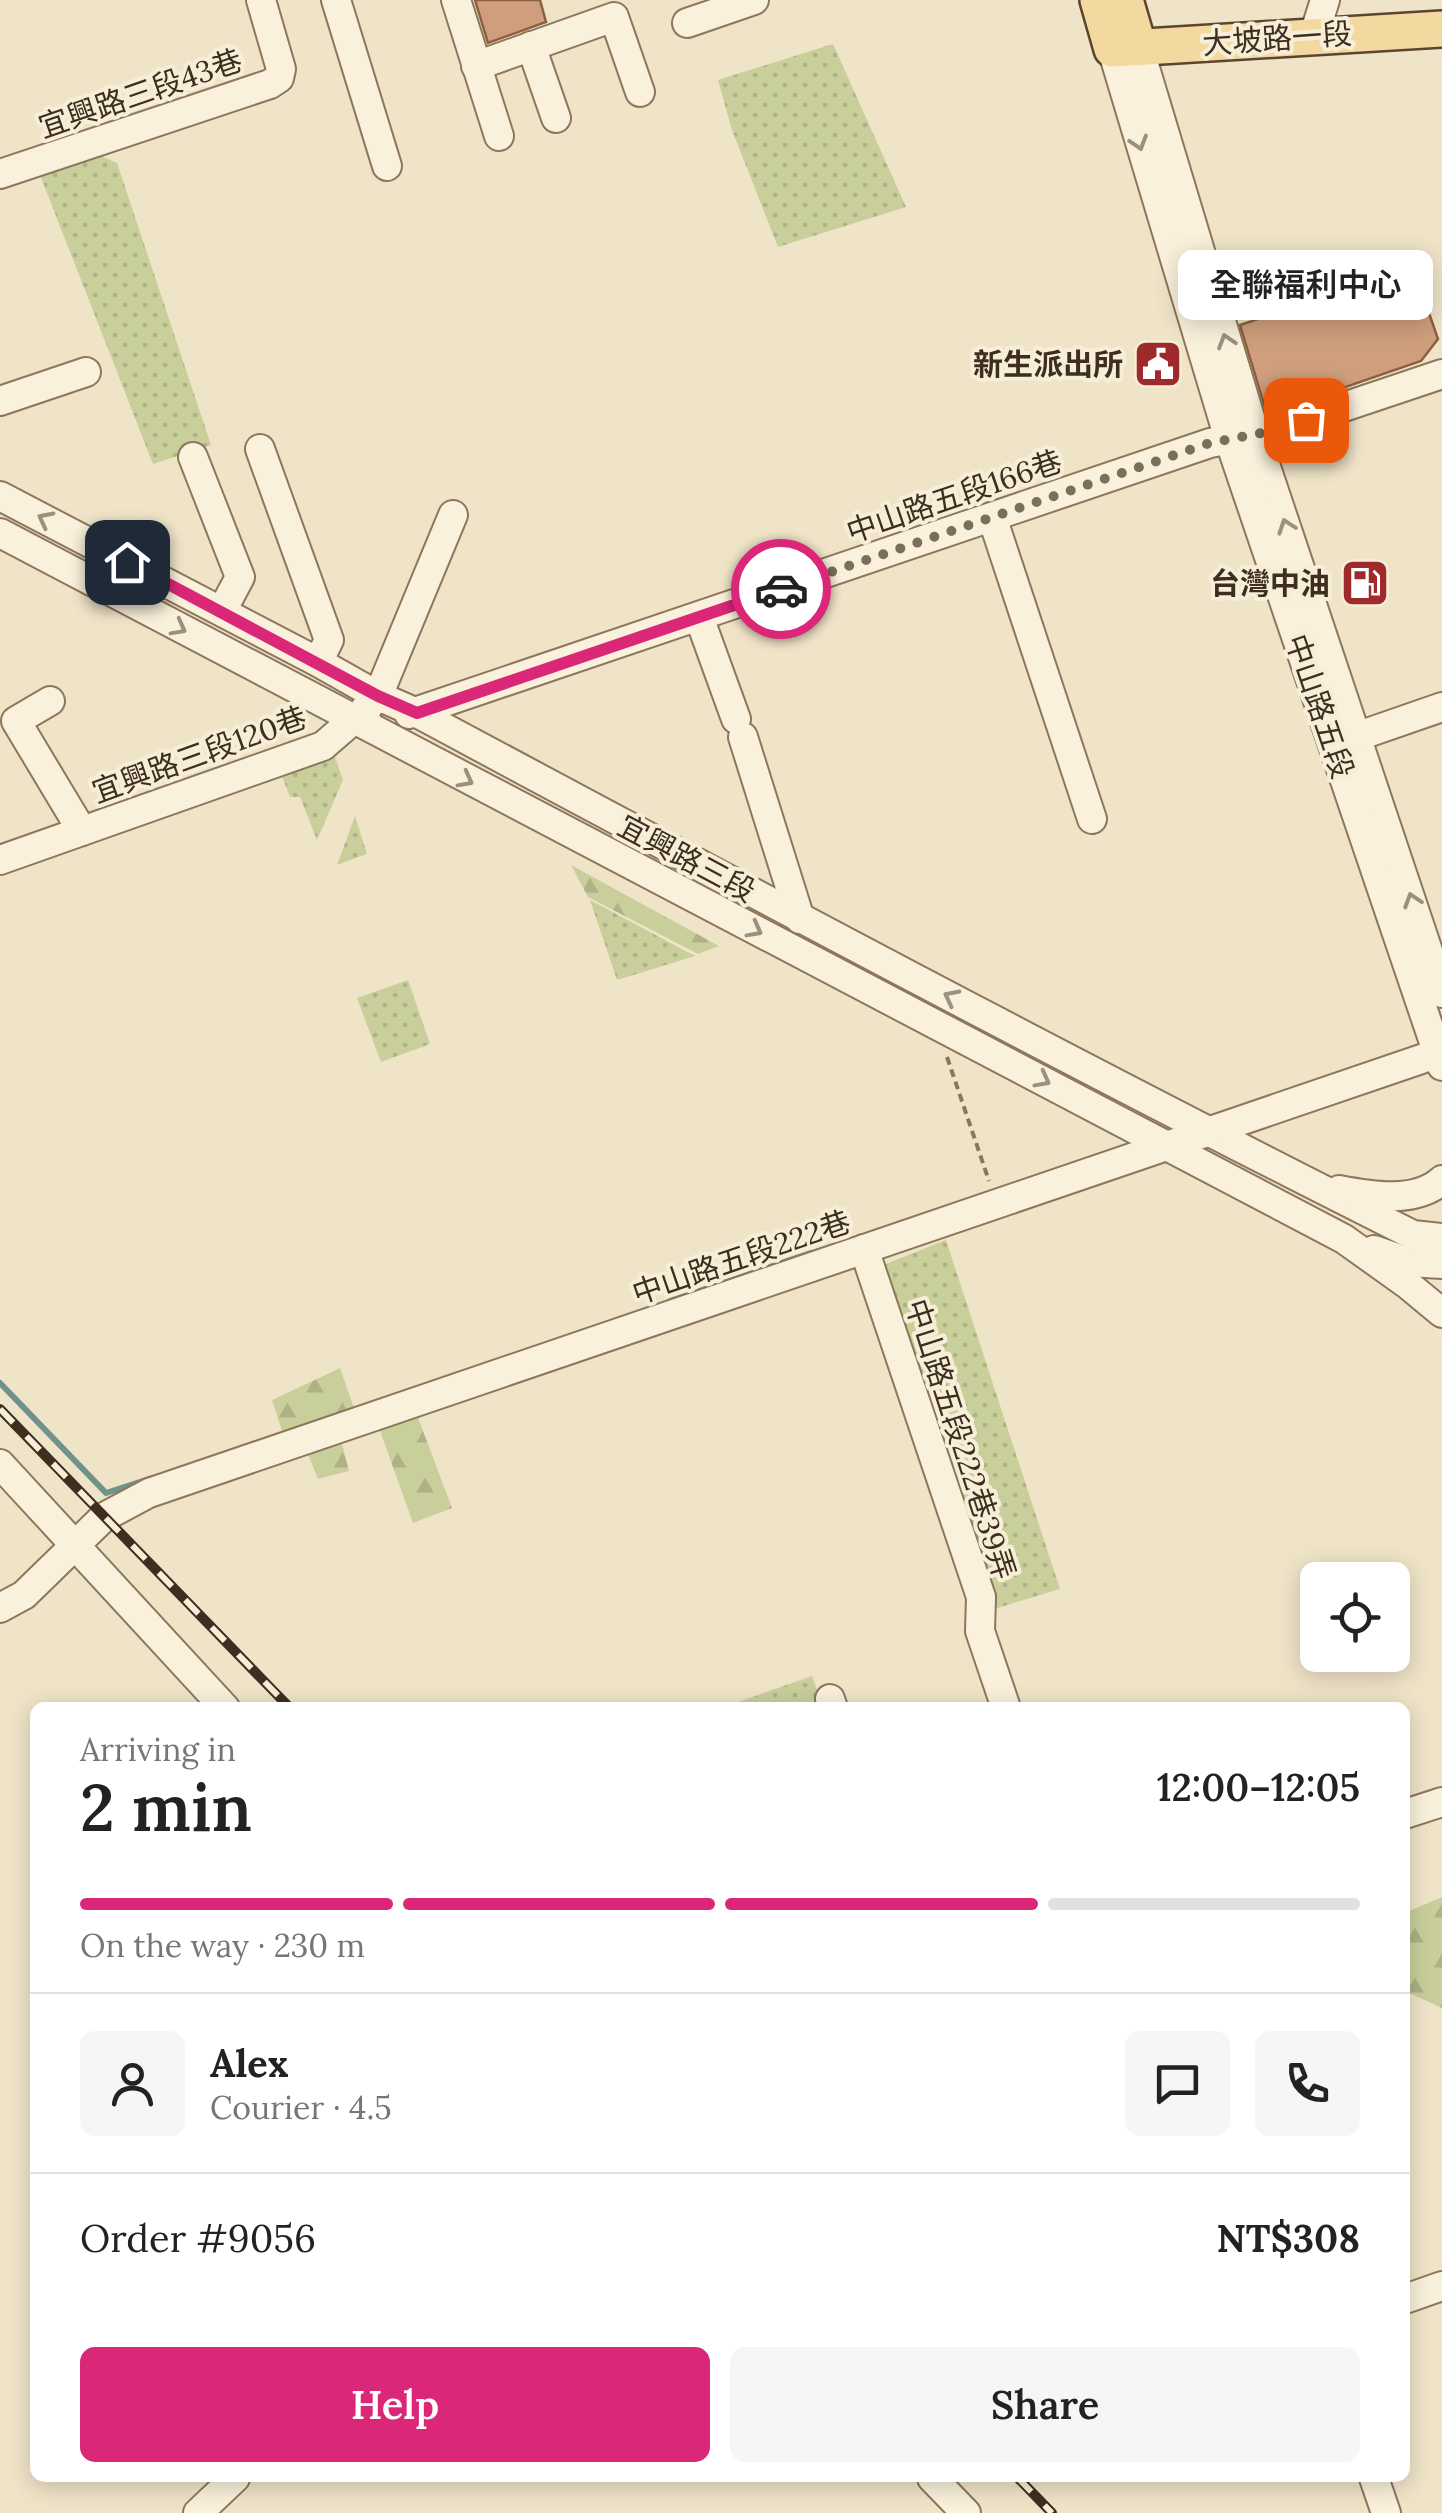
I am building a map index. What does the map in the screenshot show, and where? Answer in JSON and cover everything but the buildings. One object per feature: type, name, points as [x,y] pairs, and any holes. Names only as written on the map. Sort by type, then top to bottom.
[{"type":"main road","name":"中山路五段","points":[[1098,0],[1125,49]]},
{"type":"main road","name":"中山路五段","points":[[1125,0],[1125,49]]},
{"type":"main road","name":"大坡路一段","points":[[1125,49],[1442,29]]},
{"type":"street","name":"宜興路三段43巷","points":[[0,174],[270,84],[279,78],[281,69],[261,0]]},
{"type":"street","points":[[336,0],[387,166]]},
{"type":"street","points":[[456,0],[499,136]]},
{"type":"street","points":[[687,23],[754,0]]},
{"type":"street","points":[[1314,35],[1325,0]]},
{"type":"street","points":[[476,66],[614,18],[640,92]]},
{"type":"street","points":[[531,46],[556,118]]},
{"type":"street","name":"中山路五段","points":[[1125,49],[1242,437],[1346,741],[1442,993]]},
{"type":"street","points":[[0,400],[86,372]]},
{"type":"street","name":"中山路五段166巷","points":[[417,713],[992,517],[1442,374]]},
{"type":"street","points":[[260,448],[329,640],[318,662]]},
{"type":"street","points":[[193,458],[240,577],[222,612]]},
{"type":"street","name":"宜興路三段","points":[[0,496],[1209,1131],[1413,1235],[1442,1238]]},
{"type":"street","points":[[353,720],[378,696],[454,516]]},
{"type":"street","points":[[992,517],[1092,820]]},
{"type":"street","name":"宜興路三段","points":[[0,533],[1344,1239],[1408,1262],[1442,1264]]},
{"type":"street","points":[[699,617],[740,728],[800,918]]},
{"type":"street","points":[[50,700],[16,721],[82,832]]},
{"type":"street","points":[[1346,741],[1442,707]]},
{"type":"street","name":"宜興路三段120巷","points":[[0,860],[323,746],[353,720],[417,713]]},
{"type":"street","name":"中山路五段","points":[[1346,741],[1441,1057]]},
{"type":"street","name":"中山路五段222巷","points":[[0,1608],[24,1595],[104,1517],[149,1492],[1209,1131],[1441,1057]]},
{"type":"street","name":"宜興路三段","points":[[1318,1185],[1408,1196],[1434,1188],[1442,1180]]},
{"type":"street","name":"宜興路三段","points":[[1344,1239],[1442,1313]]},
{"type":"street","name":"中山路五段222巷39弄","points":[[864,1249],[980,1597],[980,1630],[1004,1702]]},
{"type":"street","points":[[0,1464],[220,1702]]},
{"type":"street","points":[[1410,1812],[1442,1802]]},
{"type":"street","points":[[1410,2296],[1442,2286]]},
{"type":"street","points":[[198,2513],[231,2482]]},
{"type":"street","points":[[935,2482],[961,2512]]},
{"type":"street","points":[[1375,2482],[1386,2513]]},
{"type":"path","points":[[936,1024],[996,1204]]},
{"type":"green space","points":[[833,44],[906,207],[778,247],[732,130],[718,80]]},
{"type":"green space","points":[[101,156],[117,163],[211,445],[153,464],[40,175]]},
{"type":"green space","points":[[334,754],[343,780],[317,840],[300,797],[290,797],[280,771]]},
{"type":"green space","points":[[355,816],[367,854],[337,865]]},
{"type":"green space","points":[[571,865],[719,946],[698,954],[588,897]]},
{"type":"green space","points":[[590,900],[695,956],[617,980]]},
{"type":"green space","points":[[408,980],[430,1044],[381,1062],[357,998]]},
{"type":"green space","points":[[946,1240],[1060,1589],[994,1609],[883,1265]]},
{"type":"green space","points":[[340,1368],[354,1408],[283,1434],[272,1400]]},
{"type":"green space","points":[[417,1415],[452,1508],[413,1523],[379,1428]]},
{"type":"green space","points":[[342,1444],[349,1471],[318,1479],[308,1454]]},
{"type":"green space","points":[[812,1676],[821,1702],[738,1702]]},
{"type":"green space","points":[[1442,1897],[1442,2008],[1410,1993],[1410,1911]]},
{"type":"waterway","points":[[670,1301],[811,1253]]},
{"type":"waterway","points":[[0,1383],[106,1493],[152,1478]]},
{"type":"railway","points":[[0,1409],[284,1702]]},
{"type":"railway","points":[[1022,2482],[1052,2513]]},
{"type":"way so far","points":[[781,589],[1210,443],[1306,420]]},
{"type":"place","name":"新生派出所","points":[[1158,364]]},
{"type":"place","name":"全聯福利中心","points":[[1306,420]]},
{"type":"place","name":"台灣中油","points":[[1365,583]]},
{"type":"route","points":[[127,562],[417,713],[781,589]]}]
